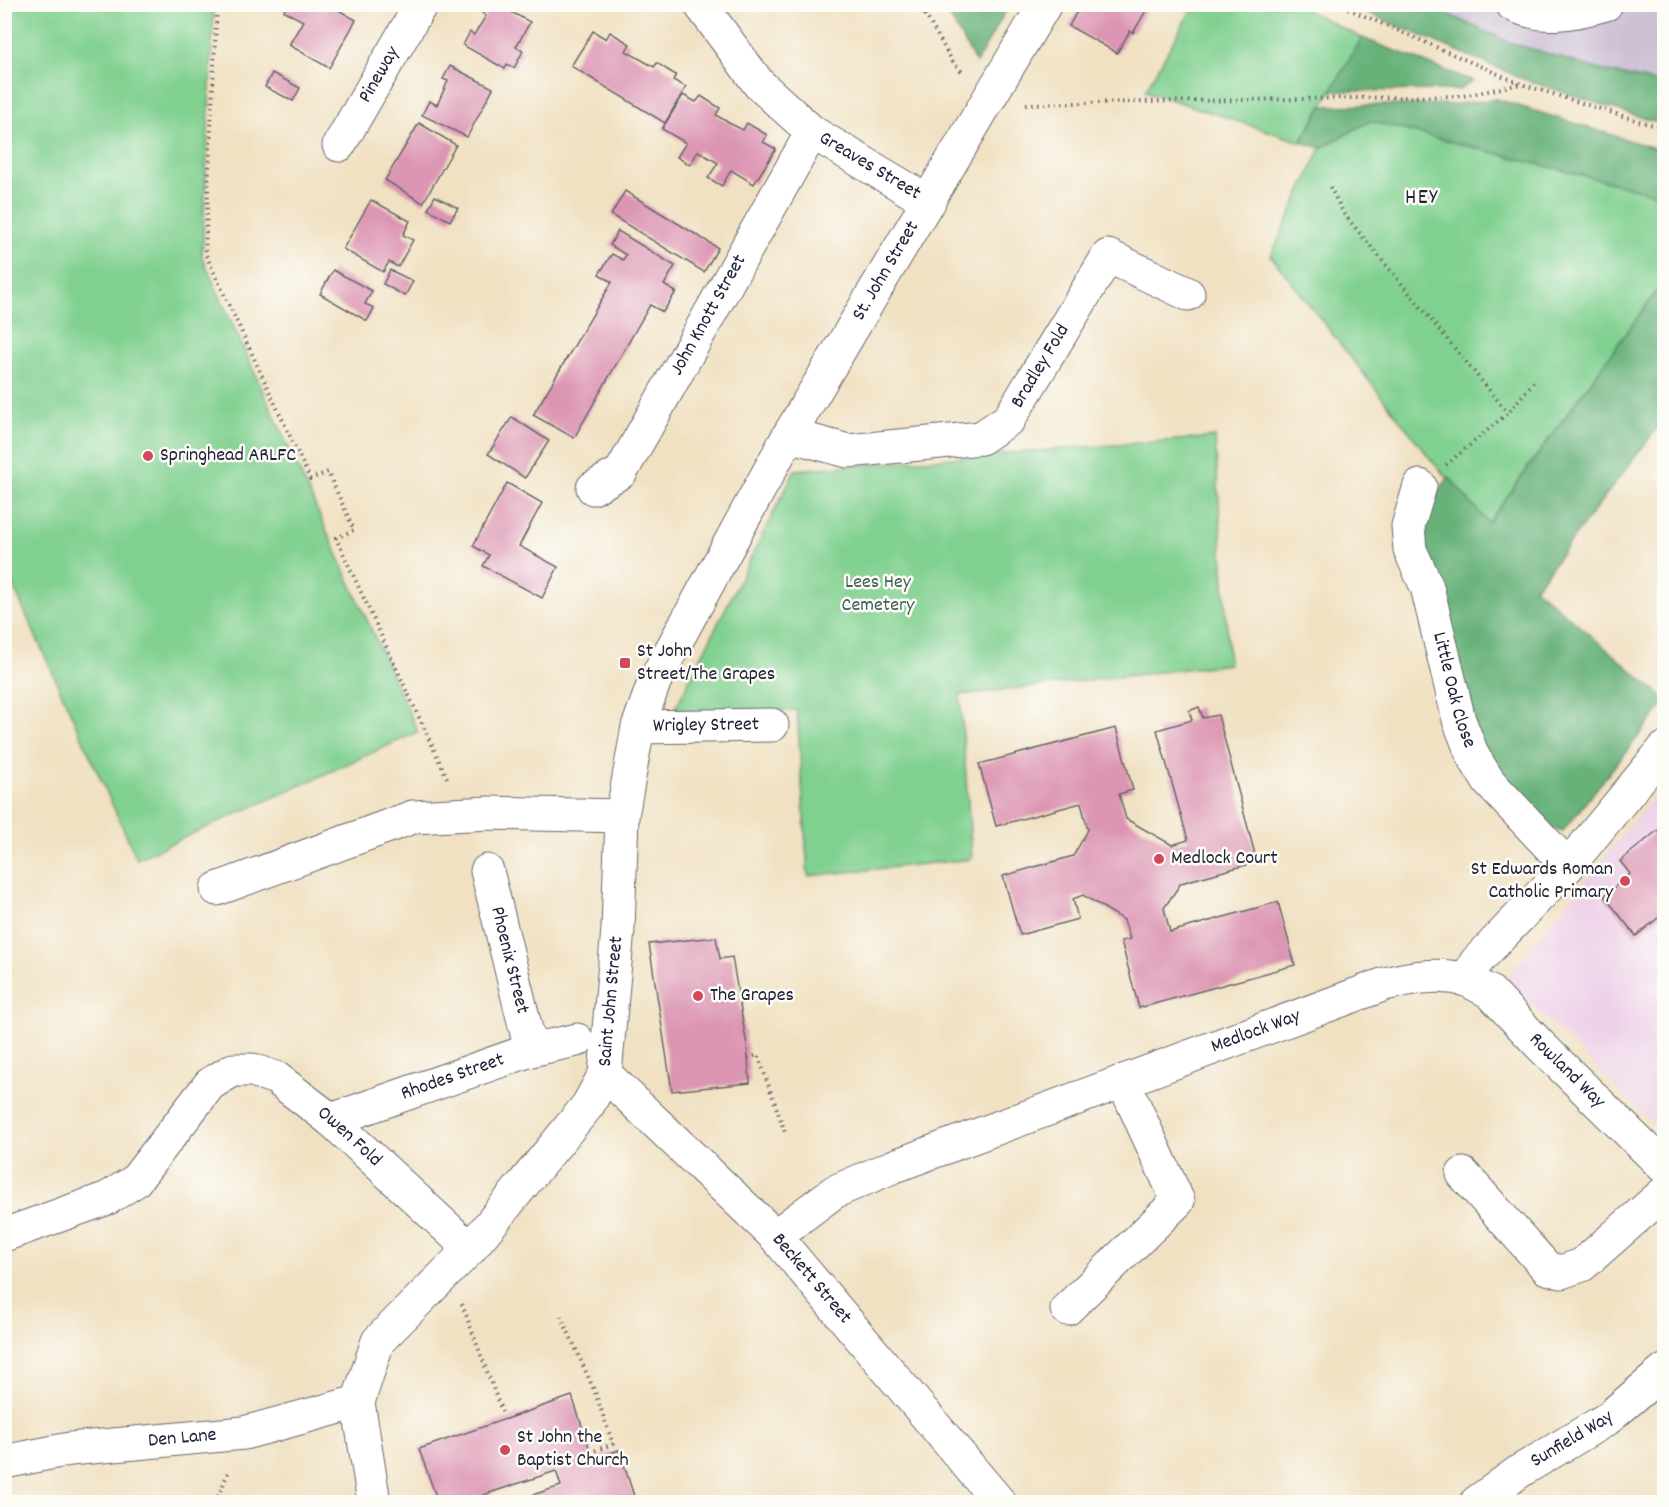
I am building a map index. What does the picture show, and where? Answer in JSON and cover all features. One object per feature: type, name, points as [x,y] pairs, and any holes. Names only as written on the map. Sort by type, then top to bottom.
[{"type":"street","name":"Pineway","points":[[339,145],[421,4]]},
{"type":"street","name":"Greaves Street","points":[[700,4],[759,84],[812,132],[929,202]]},
{"type":"street","name":"St. John Street","points":[[732,539],[789,435],[1045,4]]},
{"type":"street","points":[[1512,4],[1521,9],[1566,15],[1606,4]]},
{"type":"street","name":"John Knott Street","points":[[593,488],[621,472],[812,132]]},
{"type":"street","name":"Bradley Fold","points":[[789,435],[848,451],[981,438],[1009,419],[1108,256],[1188,294]]},
{"type":"street","name":"Little Oak Close","points":[[1420,486],[1408,526],[1410,550],[1427,587],[1458,720],[1473,756],[1490,782],[1568,866]]},
{"type":"street","name":"Saint John Street","points":[[358,1402],[378,1341],[470,1249],[588,1105],[605,1074],[618,929],[622,816],[638,727],[655,680],[732,539]]},
{"type":"street","name":"Wrigley Street","points":[[638,727],[772,725]]},
{"type":"street","points":[[1467,980],[1476,962],[1568,866],[1665,749]]},
{"type":"street","points":[[217,890],[413,817],[464,814],[622,816]]},
{"type":"street","name":"Phoenix Street","points":[[487,871],[531,1050]]},
{"type":"street","name":"Medlock Way","points":[[775,1236],[834,1192],[892,1167],[1123,1081],[1386,984],[1430,976],[1447,976],[1467,980]]},
{"type":"street","name":"Rowland Way","points":[[1467,980],[1490,992],[1539,1044],[1665,1167]]},
{"type":"street","name":"Rhodes Street","points":[[331,1120],[531,1050],[577,1040]]},
{"type":"street","name":"Owen Fold","points":[[4,1235],[108,1198],[135,1181],[210,1084],[233,1070],[252,1070],[276,1078],[331,1120],[470,1249]]},
{"type":"street","name":"Beckett Street","points":[[605,1074],[775,1236],[999,1503]]},
{"type":"street","points":[[1067,1309],[1178,1201],[1123,1081]]},
{"type":"street","points":[[1463,1174],[1547,1268],[1561,1272],[1582,1265],[1665,1193]]},
{"type":"street","name":"Sunfield Way","points":[[1477,1503],[1520,1471],[1607,1419],[1665,1371]]},
{"type":"street","points":[[358,1402],[374,1503]]},
{"type":"street","name":"Den Lane","points":[[4,1462],[70,1449],[244,1433],[358,1402]]},
{"type":"path","points":[[217,4],[205,253],[310,479],[328,472],[354,530],[336,538],[464,814]]},
{"type":"path","points":[[919,4],[952,62],[989,101],[1031,105],[1463,96],[1521,84]]},
{"type":"path","points":[[1337,4],[1521,84],[1665,129]]},
{"type":"path","points":[[1330,187],[1344,214],[1508,413]]},
{"type":"path","points":[[1420,486],[1508,413],[1536,379]]},
{"type":"path","points":[[748,1058],[758,1055],[785,1132]]},
{"type":"path","points":[[442,1276],[465,1307],[502,1412]]},
{"type":"path","points":[[561,1316],[595,1392],[613,1444],[591,1452]]},
{"type":"shaded area","points":[[1428,5],[1664,5],[1664,84],[1600,70],[1506,41]]},
{"type":"shaded area","name":"St Edwards Roman Catholic Primary","points":[[1664,784],[1664,1134],[1506,979]]},
{"type":"green space","name":"Springhead ARLFC","points":[[4,5],[214,5],[202,257],[418,732],[137,859],[5,568]]},
{"type":"green space","points":[[943,5],[1009,5],[976,63]]},
{"type":"green space","points":[[1194,5],[1297,5],[1362,38],[1301,142],[1145,91]]},
{"type":"green space","points":[[1349,5],[1428,5],[1506,41],[1600,70],[1664,84],[1664,125],[1526,80]]},
{"type":"green space","points":[[1362,38],[1473,81],[1459,90],[1331,91]]},
{"type":"green space","points":[[1496,99],[1664,151],[1664,196],[1370,121],[1321,148],[1301,142],[1322,106],[1458,104]]},
{"type":"green space","points":[[1370,121],[1664,196],[1664,281],[1488,523],[1433,462],[1271,256],[1321,148]]},
{"type":"green space","points":[[1664,281],[1664,419],[1535,588],[1664,698],[1664,704],[1563,831],[1543,825],[1493,770],[1479,739],[1428,571],[1421,515],[1449,477],[1488,523]]},
{"type":"green space","name":"Lees Hey Cemetery","points":[[1215,437],[1229,664],[960,695],[972,859],[808,876],[797,710],[672,715],[795,470]]},
{"type":"building","points":[[287,4],[328,4],[356,20],[329,68],[289,45],[303,21],[284,11]]},
{"type":"building","points":[[1081,4],[1150,4],[1133,33],[1130,31],[1117,53],[1069,26]]},
{"type":"building","points":[[486,5],[498,5],[530,22],[516,47],[523,51],[514,68],[507,64],[505,69],[463,45],[470,32],[474,35],[486,16],[482,13]]},
{"type":"building","points":[[593,31],[606,39],[610,32],[630,44],[626,51],[654,67],[657,63],[676,75],[673,80],[686,87],[665,123],[571,66]]},
{"type":"building","points":[[450,66],[493,88],[467,137],[422,115],[429,101],[437,105],[448,81],[443,79]]},
{"type":"building","points":[[272,73],[300,88],[293,101],[265,87]]},
{"type":"building","points":[[683,95],[696,102],[701,96],[720,108],[716,115],[729,123],[743,130],[747,123],[767,135],[763,142],[776,149],[754,184],[731,170],[722,186],[708,178],[718,163],[698,151],[690,165],[677,157],[686,143],[662,129]]},
{"type":"building","points":[[419,123],[456,145],[423,203],[385,180]]},
{"type":"building","points":[[625,191],[718,248],[704,272],[611,215]]},
{"type":"building","points":[[435,196],[458,208],[450,221],[428,209]]},
{"type":"building","points":[[371,200],[410,221],[403,235],[413,240],[398,267],[389,262],[383,272],[343,249]]},
{"type":"building","points":[[618,231],[675,266],[664,285],[676,292],[663,312],[650,305],[574,438],[533,415],[612,282],[599,274],[612,254],[623,260],[626,255],[610,245]]},
{"type":"building","points":[[333,270],[372,291],[365,304],[374,308],[367,321],[320,294]]},
{"type":"building","points":[[390,270],[413,281],[405,296],[383,284]]},
{"type":"building","points":[[512,417],[549,441],[525,478],[488,454]]},
{"type":"building","points":[[507,483],[542,503],[519,546],[558,567],[542,598],[483,566],[489,555],[473,546]]},
{"type":"building","name":"Medlock Court","points":[[1199,707],[1203,718],[1218,715],[1257,862],[1181,883],[1164,908],[1170,932],[1278,902],[1295,965],[1139,1008],[1121,941],[1130,939],[1124,920],[1083,895],[1073,899],[1078,919],[1020,935],[1003,876],[1073,856],[1088,830],[1081,803],[996,826],[979,764],[1116,728],[1133,790],[1119,794],[1126,819],[1172,845],[1188,840],[1157,730],[1192,720],[1189,711]]},
{"type":"building","points":[[1663,826],[1664,916],[1663,914],[1636,936],[1604,896],[1630,874],[1620,861]]},
{"type":"building","name":"The Grapes","points":[[716,937],[720,959],[732,957],[747,1046],[750,1083],[672,1091],[649,944]]},
{"type":"building","name":"St John the Baptist Church","points":[[572,1396],[593,1459],[619,1450],[636,1502],[510,1502],[561,1486],[556,1471],[468,1500],[468,1502],[438,1502],[419,1449]]},
{"type":"place","name":"Springhead ARLFC","points":[[148,456]]},
{"type":"place","name":"St John Street/The Grapes","points":[[625,663]]},
{"type":"place","name":"Medlock Court","points":[[1159,859]]},
{"type":"place","name":"St Edwards Roman Catholic Primary","points":[[1625,881]]},
{"type":"place","name":"The Grapes","points":[[698,996]]},
{"type":"place","name":"St John the Baptist Church","points":[[505,1450]]},
{"type":"district","name":"HEY","points":[[1422,198]]}]
